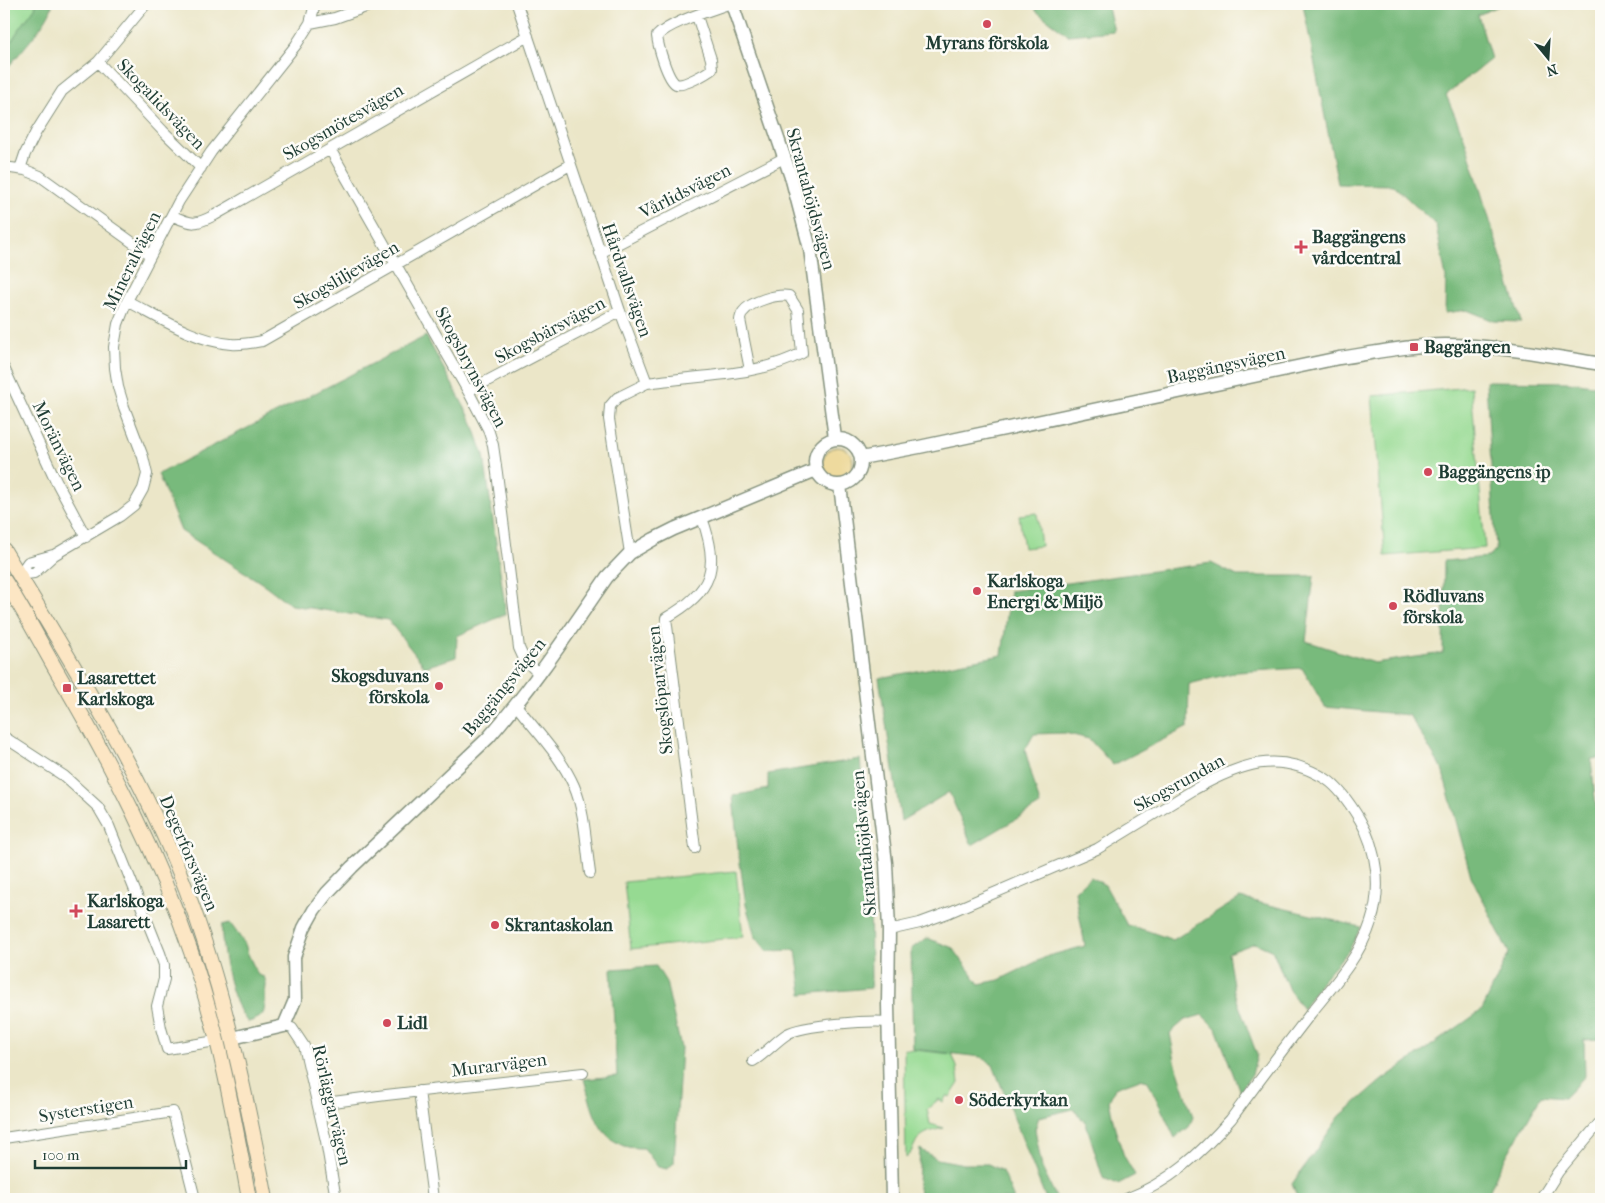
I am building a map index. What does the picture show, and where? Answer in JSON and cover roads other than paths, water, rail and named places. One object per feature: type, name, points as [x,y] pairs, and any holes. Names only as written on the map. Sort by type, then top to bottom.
[{"type":"main road","name":"Degerforsvägen","points":[[4,550],[113,734],[161,828],[186,887],[226,1012],[266,1199]]},
{"type":"main road","points":[[4,584],[19,575]]},
{"type":"main road","name":"Degerforsvägen","points":[[4,584],[103,752],[148,844],[191,951],[209,1011],[231,1106],[248,1199]]},
{"type":"main road","points":[[216,1042],[232,1038]]},
{"type":"street","points":[[20,169],[36,132],[62,91],[98,62],[146,4]]},
{"type":"street","name":"Mineralvägen","points":[[19,575],[28,562],[54,555],[86,537],[134,505],[143,489],[146,474],[143,457],[118,388],[114,368],[114,347],[127,301],[150,255],[173,216],[179,201],[228,129],[296,45],[310,23],[315,4]]},
{"type":"street","points":[[310,23],[335,18],[374,4]]},
{"type":"street","name":"Hårdvallsvägen","points":[[517,4],[600,253],[647,383]]},
{"type":"street","points":[[697,16],[711,59],[712,69],[705,75],[676,84],[670,78],[657,36],[663,30],[697,16],[730,4]]},
{"type":"street","name":"Skrantahöjdsvägen","points":[[730,4],[792,180],[810,249],[835,438]]},
{"type":"street","name":"Skogsmötesvägen","points":[[173,216],[188,223],[200,223],[528,36]]},
{"type":"street","name":"Skogalidsvägen","points":[[98,62],[201,168]]},
{"type":"street","name":"Skogsbrynsvägen","points":[[330,149],[488,429],[493,445],[518,648],[524,659],[539,674]]},
{"type":"street","name":"Vårlidsvägen","points":[[600,253],[784,158]]},
{"type":"street","name":"Skogsliljevägen","points":[[127,301],[199,336],[215,341],[245,344],[262,341],[570,165]]},
{"type":"street","points":[[4,168],[20,169],[40,176],[150,255]]},
{"type":"street","points":[[630,553],[609,419],[610,406],[617,398],[647,383],[750,370],[770,366],[802,353],[798,310],[789,296],[780,294],[755,303],[743,312],[740,320],[750,370]]},
{"type":"street","name":"Skogsbärsvägen","points":[[468,391],[620,311]]},
{"type":"street","name":"Baggängsvägen","points":[[861,458],[936,444],[1339,358],[1383,351],[1447,345],[1503,349],[1601,364]]},
{"type":"street","name":"Moränvägen","points":[[4,368],[56,481],[86,537]]},
{"type":"street","points":[[835,438],[850,442],[856,447],[861,458],[861,467],[856,476],[850,482],[840,485],[826,482],[820,478],[814,460],[818,448],[835,438]]},
{"type":"street","name":"Baggängsvägen","points":[[284,1026],[295,1000],[294,957],[304,928],[318,905],[352,867],[488,738],[539,674],[606,577],[630,553],[674,529],[816,470]]},
{"type":"street","name":"Skrantahöjdsvägen","points":[[840,485],[884,847],[890,930],[889,1022],[892,1199]]},
{"type":"street","name":"Skogslöparvägen","points":[[696,848],[666,618],[690,602],[706,583],[711,569],[712,552],[702,518]]},
{"type":"street","points":[[516,705],[556,755],[575,788],[580,806],[590,873]]},
{"type":"street","points":[[4,737],[64,776],[92,801],[109,826],[164,965],[164,979],[157,1006],[167,1049],[216,1042]]},
{"type":"street","name":"Skogsrundan","points":[[890,930],[920,923],[950,912],[1098,849],[1211,780],[1247,766],[1261,762],[1280,762],[1298,765],[1329,781],[1341,794],[1353,808],[1366,829],[1374,857],[1377,884],[1376,904],[1371,923],[1360,946],[1340,977],[1231,1119],[1212,1140],[1165,1180],[1146,1192],[1126,1199]]},
{"type":"street","points":[[753,1061],[766,1053],[789,1033],[816,1027],[877,1021],[889,1022]]},
{"type":"street","points":[[232,1038],[284,1026]]},
{"type":"street","name":"Rörläggarvägen","points":[[284,1026],[292,1028],[304,1046],[318,1104],[336,1199]]},
{"type":"street","name":"Murarvägen","points":[[318,1104],[583,1073]]},
{"type":"street","points":[[419,1091],[433,1199]]},
{"type":"street","name":"Systerstigen","points":[[4,1138],[172,1112],[195,1199]]},
{"type":"street","points":[[1541,1199],[1558,1172],[1601,1121]]},
{"type":"place","name":"Myrans förskola","points":[[987,24]]},
{"type":"place","name":"Baggängens vårdcentral","points":[[1301,247]]},
{"type":"place","name":"Baggängen","points":[[1414,347]]},
{"type":"place","name":"Baggängens ip","points":[[1428,472]]},
{"type":"place","name":"Karlskoga Energi & Miljö","points":[[977,591]]},
{"type":"place","name":"Rödluvans förskola","points":[[1393,606]]},
{"type":"place","name":"Skogsduvans förskola","points":[[439,686]]},
{"type":"place","name":"Lasarettet Karlskoga","points":[[67,688]]},
{"type":"place","name":"Karlskoga Lasarett","points":[[76,911]]},
{"type":"place","name":"Skrantaskolan","points":[[495,925]]},
{"type":"place","name":"Lidl","points":[[387,1023]]},
{"type":"place","name":"Söderkyrkan","points":[[959,1100]]}]
